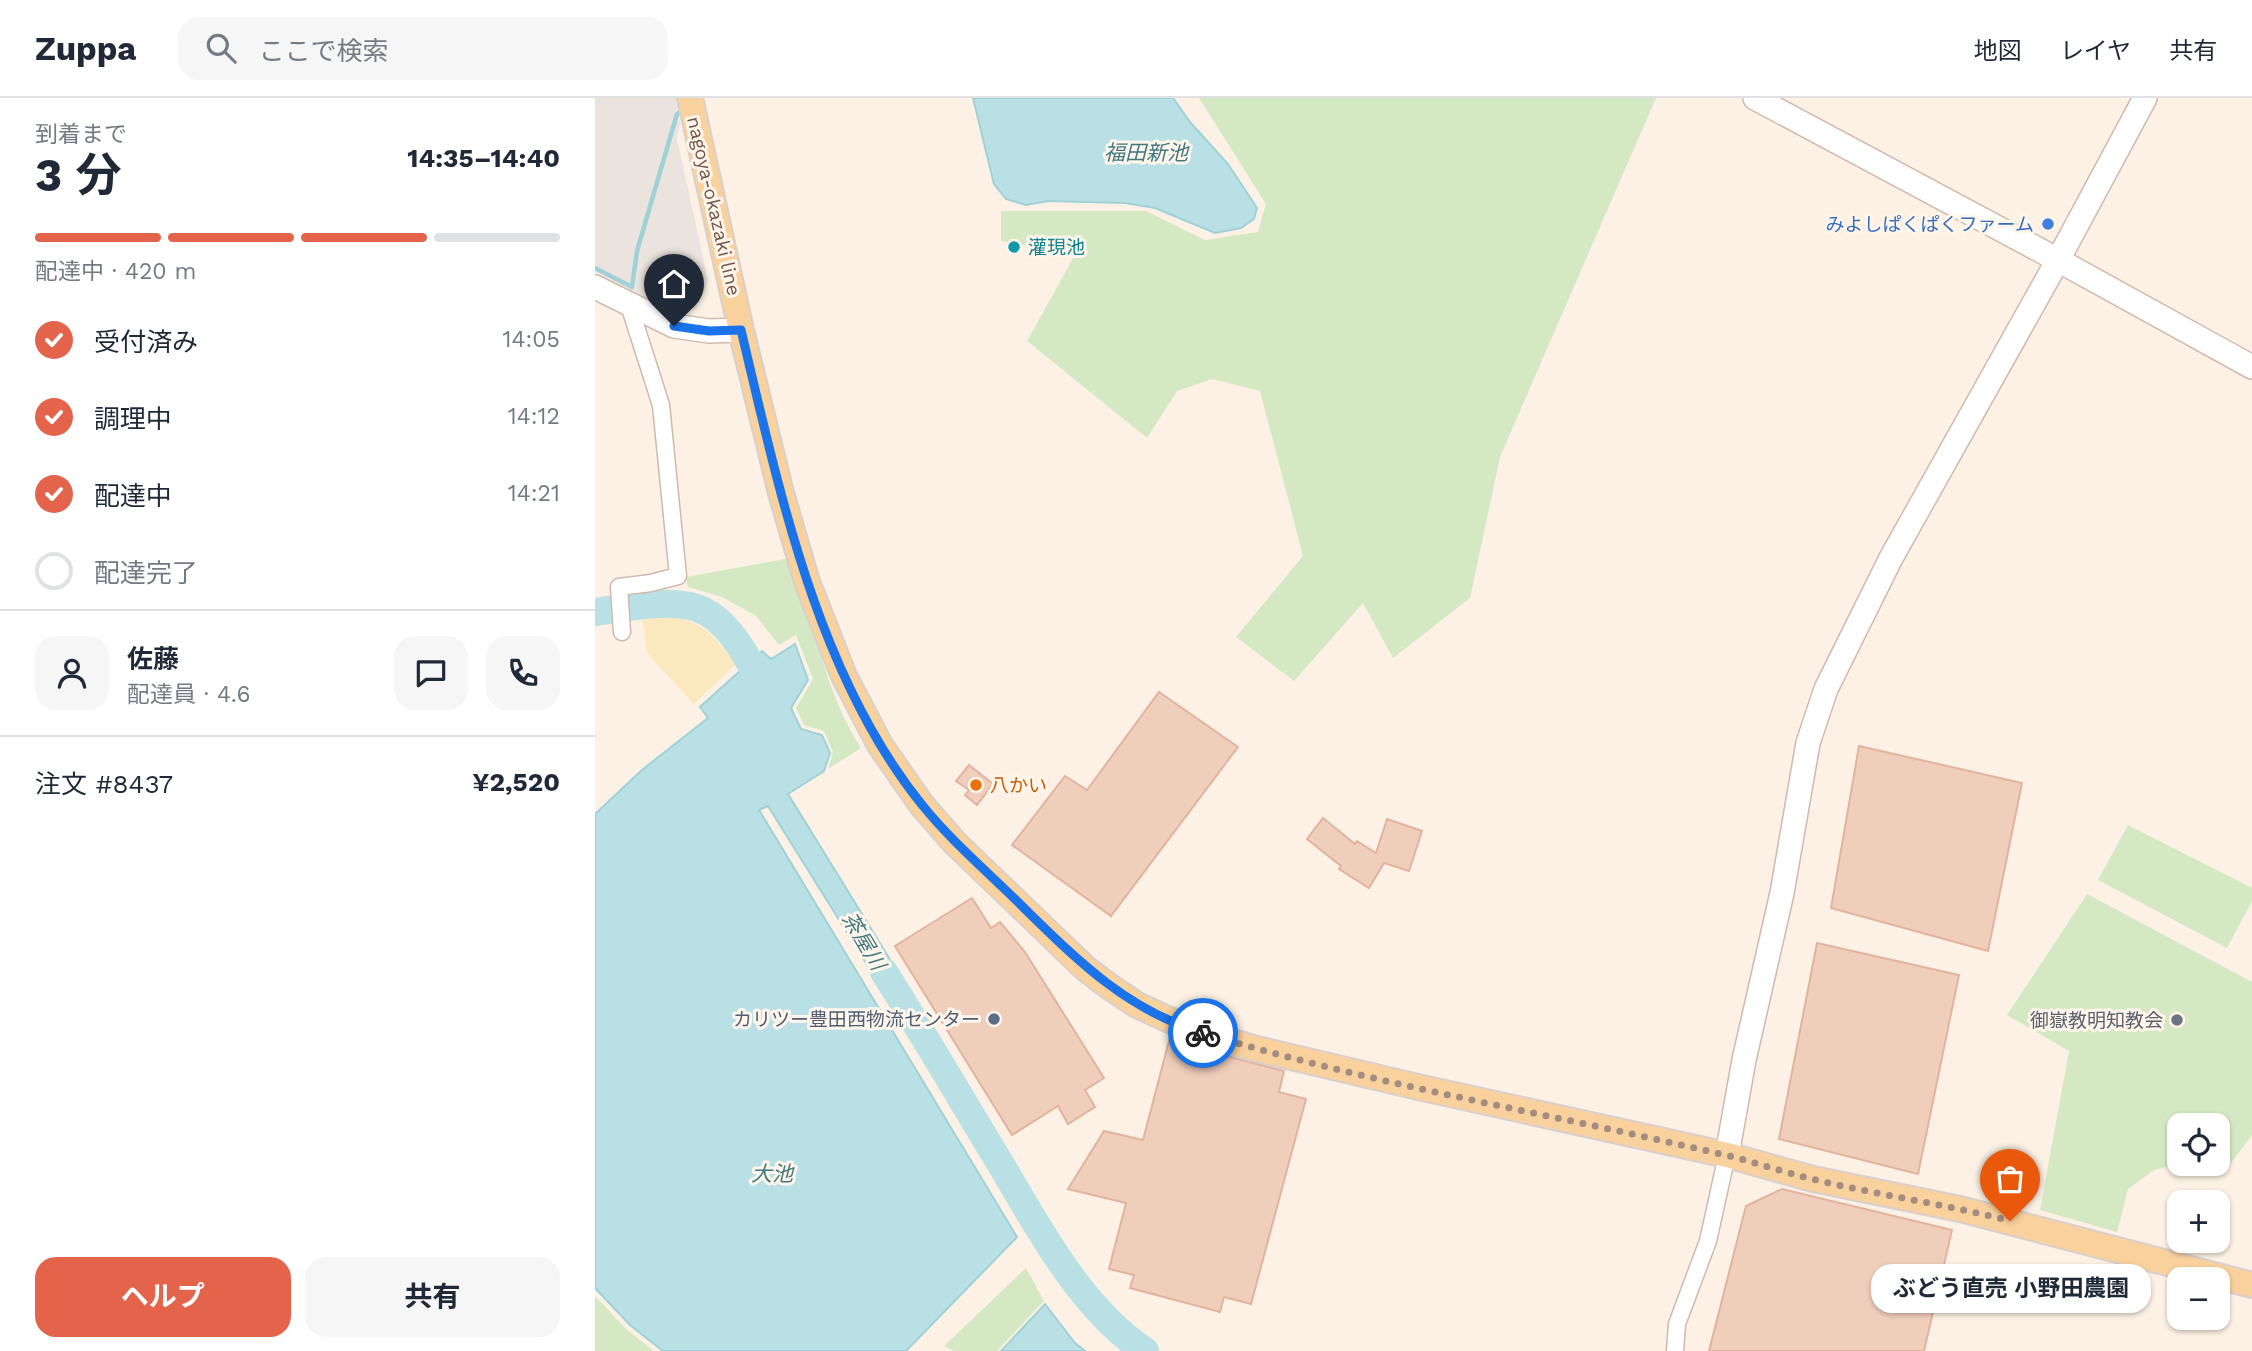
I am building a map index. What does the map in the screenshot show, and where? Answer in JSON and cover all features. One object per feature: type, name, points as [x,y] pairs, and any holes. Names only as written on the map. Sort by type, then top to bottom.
[{"type":"main road","name":"nagoya-okazaki line","points":[[690,98],[741,330],[781,493],[807,582],[845,676],[865,717],[899,774],[940,826],[1085,968],[1137,1005],[1197,1031],[1252,1048],[1727,1155],[1813,1179],[1960,1209],[2252,1284]]},
{"type":"street","points":[[1755,98],[2252,367]]},
{"type":"street","points":[[1675,1351],[1677,1324],[1708,1241],[1744,1060],[1782,892],[1808,743],[1826,689],[1897,547],[2058,260],[2145,98]]},
{"type":"street","points":[[595,287],[674,326],[709,331],[741,330]]},
{"type":"street","points":[[622,632],[619,587],[678,576],[661,405],[629,305]]},
{"type":"shaded area","points":[[595,98],[676,98],[680,124],[677,139],[708,280],[696,309],[678,308],[656,302],[595,272]]},
{"type":"green space","points":[[1199,98],[1656,98],[1500,457],[1470,598],[1393,658],[1363,603],[1294,681],[1236,637],[1303,556],[1260,391],[1212,379],[1177,391],[1147,438],[1027,341],[1076,253],[1001,241],[1001,211],[1146,211],[1205,240],[1258,232],[1266,204]]},
{"type":"green space","points":[[796,557],[829,679],[848,726],[861,748],[828,769],[833,752],[824,731],[804,725],[796,708],[813,679],[796,635],[779,645],[756,616],[722,597],[688,587],[686,577]]},
{"type":"green space","points":[[2128,825],[2252,888],[2252,901],[2227,948],[2098,880]]},
{"type":"green space","points":[[2087,894],[2252,982],[2252,1135],[2230,1164],[2230,1113],[2167,1113],[2167,1167],[2154,1170],[2128,1189],[2117,1232],[2040,1210],[2069,1051],[2007,1015]]},
{"type":"green space","points":[[1026,1268],[1044,1301],[997,1351],[954,1351],[944,1346]]},
{"type":"green space","points":[[595,1296],[627,1330],[654,1351],[595,1351]]},
{"type":"sand","points":[[659,613],[686,620],[704,629],[736,664],[694,704],[647,653],[642,615]]},
{"type":"water","name":"福田新池","points":[[973,98],[1173,98],[1190,122],[1228,164],[1257,208],[1254,219],[1241,228],[1215,233],[1155,208],[1125,203],[1048,201],[1026,205],[1006,199],[994,184]]},
{"type":"water","name":"大池","points":[[795,644],[808,680],[791,708],[801,729],[822,735],[830,753],[824,771],[788,794],[913,997],[894,1008],[768,806],[759,810],[1017,1237],[906,1351],[663,1351],[630,1325],[595,1288],[595,814],[642,770],[708,718],[700,707],[762,651],[771,659]]},
{"type":"water","points":[[1045,1304],[1075,1343],[1085,1351],[1001,1351]]},
{"type":"building","points":[[1159,692],[1238,747],[1111,916],[1012,845],[1065,776],[1087,790]]},
{"type":"building","points":[[1859,746],[2022,783],[1988,951],[1831,908]]},
{"type":"building","points":[[969,765],[993,784],[977,805],[965,795],[969,790],[956,781]]},
{"type":"building","points":[[1323,818],[1355,844],[1357,841],[1376,853],[1387,819],[1422,831],[1409,871],[1384,863],[1369,888],[1339,869],[1341,866],[1307,839]]},
{"type":"building","points":[[972,898],[991,928],[1000,922],[1025,952],[1104,1078],[1085,1090],[1095,1107],[1068,1124],[1058,1106],[1012,1135],[895,946]]},
{"type":"building","points":[[1817,943],[1959,975],[1918,1174],[1779,1139]]},
{"type":"building","points":[[1169,1041],[1284,1071],[1279,1092],[1306,1099],[1251,1304],[1224,1297],[1220,1312],[1130,1288],[1134,1275],[1109,1269],[1126,1203],[1068,1189],[1104,1131],[1143,1140]]},
{"type":"building","points":[[1782,1189],[1952,1230],[1924,1351],[1709,1351],[1746,1206]]},
{"type":"waterway","points":[[595,268],[632,287],[637,251],[677,114],[685,108]]},
{"type":"waterway","name":"茶屋川","points":[[595,612],[646,605],[673,604],[697,608],[720,622],[730,633],[754,671],[765,695]]},
{"type":"waterway","name":"茶屋川","points":[[884,972],[1063,1265],[1101,1313],[1145,1351]]},
{"type":"way so far","points":[[1203,1033],[1252,1048],[1418,1087],[1727,1155],[1813,1179],[2010,1221]]},
{"type":"place","name":"みよしぱくぱくファーム","points":[[2048,224]]},
{"type":"place","name":"灌現池","points":[[1014,247]]},
{"type":"place","name":"八かい","points":[[976,785]]},
{"type":"place","name":"カリツー豊田西物流センター","points":[[994,1019]]},
{"type":"place","name":"御嶽教明知教会","points":[[2177,1020]]},
{"type":"place","name":"ぶどう直売 小野田農園","points":[[2010,1221]]},
{"type":"route","points":[[674,326],[709,331],[741,330],[781,493],[807,582],[845,676],[865,717],[880,745],[921,804],[954,842],[1085,968],[1137,1005],[1203,1033]]}]
